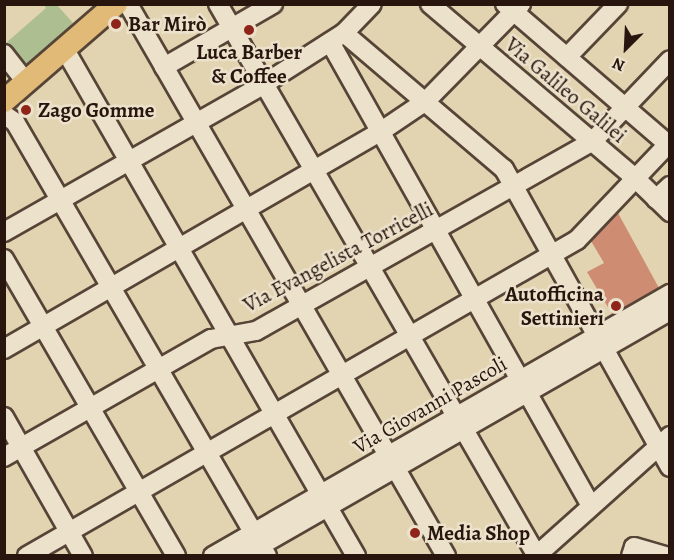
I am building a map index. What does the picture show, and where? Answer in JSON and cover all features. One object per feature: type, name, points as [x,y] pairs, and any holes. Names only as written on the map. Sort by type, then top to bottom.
[{"type":"main road","points":[[5,110],[26,81],[116,4]]},
{"type":"street","points":[[128,4],[446,555]]},
{"type":"street","points":[[218,4],[536,555],[663,442]]},
{"type":"street","points":[[164,67],[273,4]]},
{"type":"street","points":[[4,232],[264,84],[337,37],[372,4]]},
{"type":"street","name":"Via Galileo Galilei","points":[[430,4],[635,178],[669,212]]},
{"type":"street","points":[[567,57],[618,4]]},
{"type":"street","points":[[4,349],[380,132],[426,101],[513,7],[567,57],[669,144],[577,240],[27,555]]},
{"type":"street","points":[[337,37],[426,101],[504,169],[512,188],[598,343],[663,442],[669,467]]},
{"type":"street","points":[[337,37],[380,132],[591,506]]},
{"type":"street","points":[[64,48],[356,555]]},
{"type":"street","points":[[4,54],[26,81]]},
{"type":"street","name":"Via Evangelista Torricelli","points":[[4,457],[211,339],[228,333],[256,331],[592,142],[669,60]]},
{"type":"street","points":[[5,110],[15,122],[260,544]]},
{"type":"street","points":[[656,199],[669,186]]},
{"type":"street","points":[[4,259],[176,555]]},
{"type":"street","name":"Via Giovanni Pascoli","points":[[242,555],[324,500],[598,343],[669,294]]},
{"type":"street","name":"Via Giovanni Pascoli","points":[[598,343],[669,311]]},
{"type":"street","points":[[4,417],[83,555]]},
{"type":"street","name":"Via Giovanni Pascoli","points":[[213,555],[260,544]]},
{"type":"street","points":[[631,555],[634,547],[666,555]]},
{"type":"green space","points":[[44,5],[57,5],[73,23],[27,66],[6,43],[46,8]]},
{"type":"building","points":[[618,213],[659,288],[612,314],[587,272],[604,263],[591,241]]},
{"type":"place","name":"Bar Mirò","points":[[116,24]]},
{"type":"place","name":"Luca Barber & Coffee","points":[[249,30]]},
{"type":"place","name":"Zago Gomme","points":[[26,110]]},
{"type":"place","name":"Autofficina Settinieri","points":[[616,306]]},
{"type":"place","name":"Media Shop","points":[[415,533]]}]
